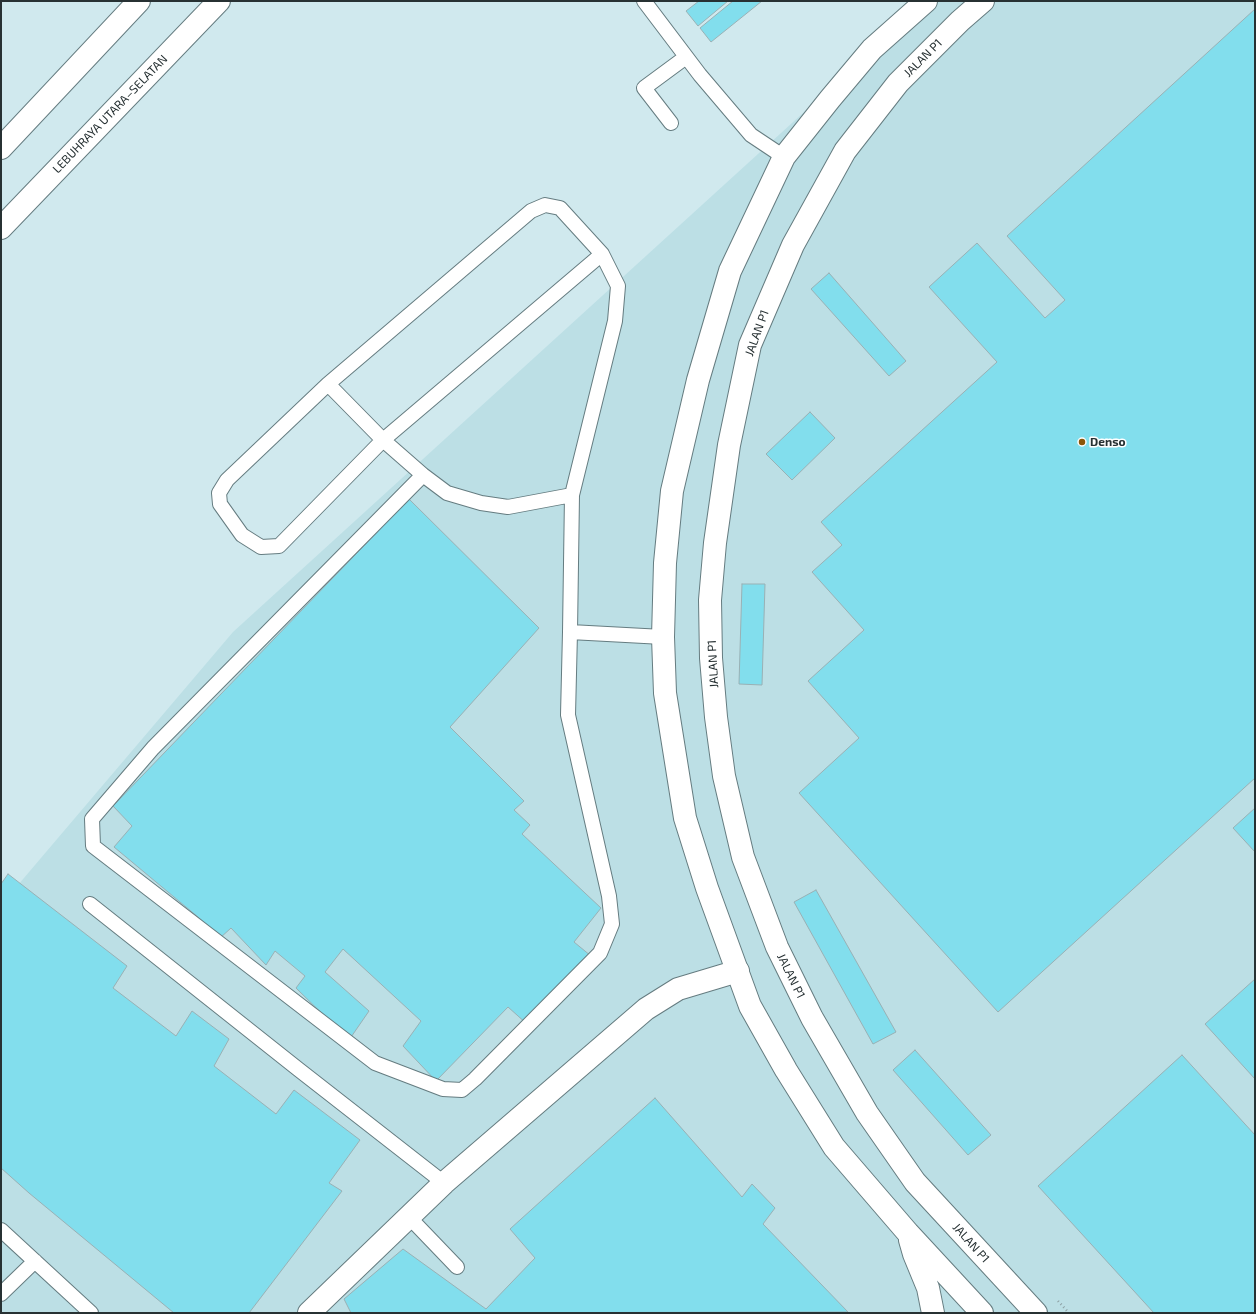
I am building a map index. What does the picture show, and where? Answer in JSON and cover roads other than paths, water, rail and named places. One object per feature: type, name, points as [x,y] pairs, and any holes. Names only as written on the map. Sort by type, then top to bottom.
[{"type":"main road","points":[[1,148],[139,1]]},
{"type":"main road","name":"LEBUHRAYA UTARA–SELATAN","points":[[1,228],[219,1]]},
{"type":"main road","points":[[926,1],[872,49],[830,98],[784,157],[730,271],[698,380],[672,491],[665,563],[663,637],[665,693],[685,818],[707,888],[750,1006],[782,1063],[834,1147],[908,1233],[982,1313]]},
{"type":"main road","name":"JALAN P1","points":[[983,1],[960,21],[898,83],[845,151],[793,245],[750,345],[729,445],[714,543],[710,600],[711,658],[716,717],[724,776],[742,856],[777,947],[812,1018],[867,1113],[915,1182],[1026,1310]]},
{"type":"main road","points":[[309,1313],[444,1183],[646,1009],[678,989],[738,971]]},
{"type":"main road","points":[[908,1233],[914,1254],[928,1288],[932,1313]]},
{"type":"lane","points":[[644,1],[686,57],[751,135],[784,157]]},
{"type":"lane","points":[[671,123],[644,88],[686,57]]},
{"type":"lane","points":[[423,475],[153,748],[92,819],[93,846],[375,1063],[443,1089],[462,1090],[475,1080],[600,953],[612,924],[610,896],[568,715],[572,494],[615,321],[618,286],[602,254],[560,208],[545,206],[531,211],[328,384],[227,480],[219,493],[220,504],[242,535],[261,547],[279,546],[383,440],[602,254]]},
{"type":"lane","points":[[328,384],[383,440],[423,475],[447,493],[481,504],[508,507],[572,494]]},
{"type":"lane","points":[[570,632],[663,637]]},
{"type":"lane","points":[[90,904],[444,1183]]},
{"type":"lane","points":[[409,1217],[457,1267]]},
{"type":"lane","points":[[1,1230],[91,1313]]},
{"type":"lane","points":[[1,1294],[35,1261]]},
{"type":"place","name":"Denso","points":[[1082,442]]}]
